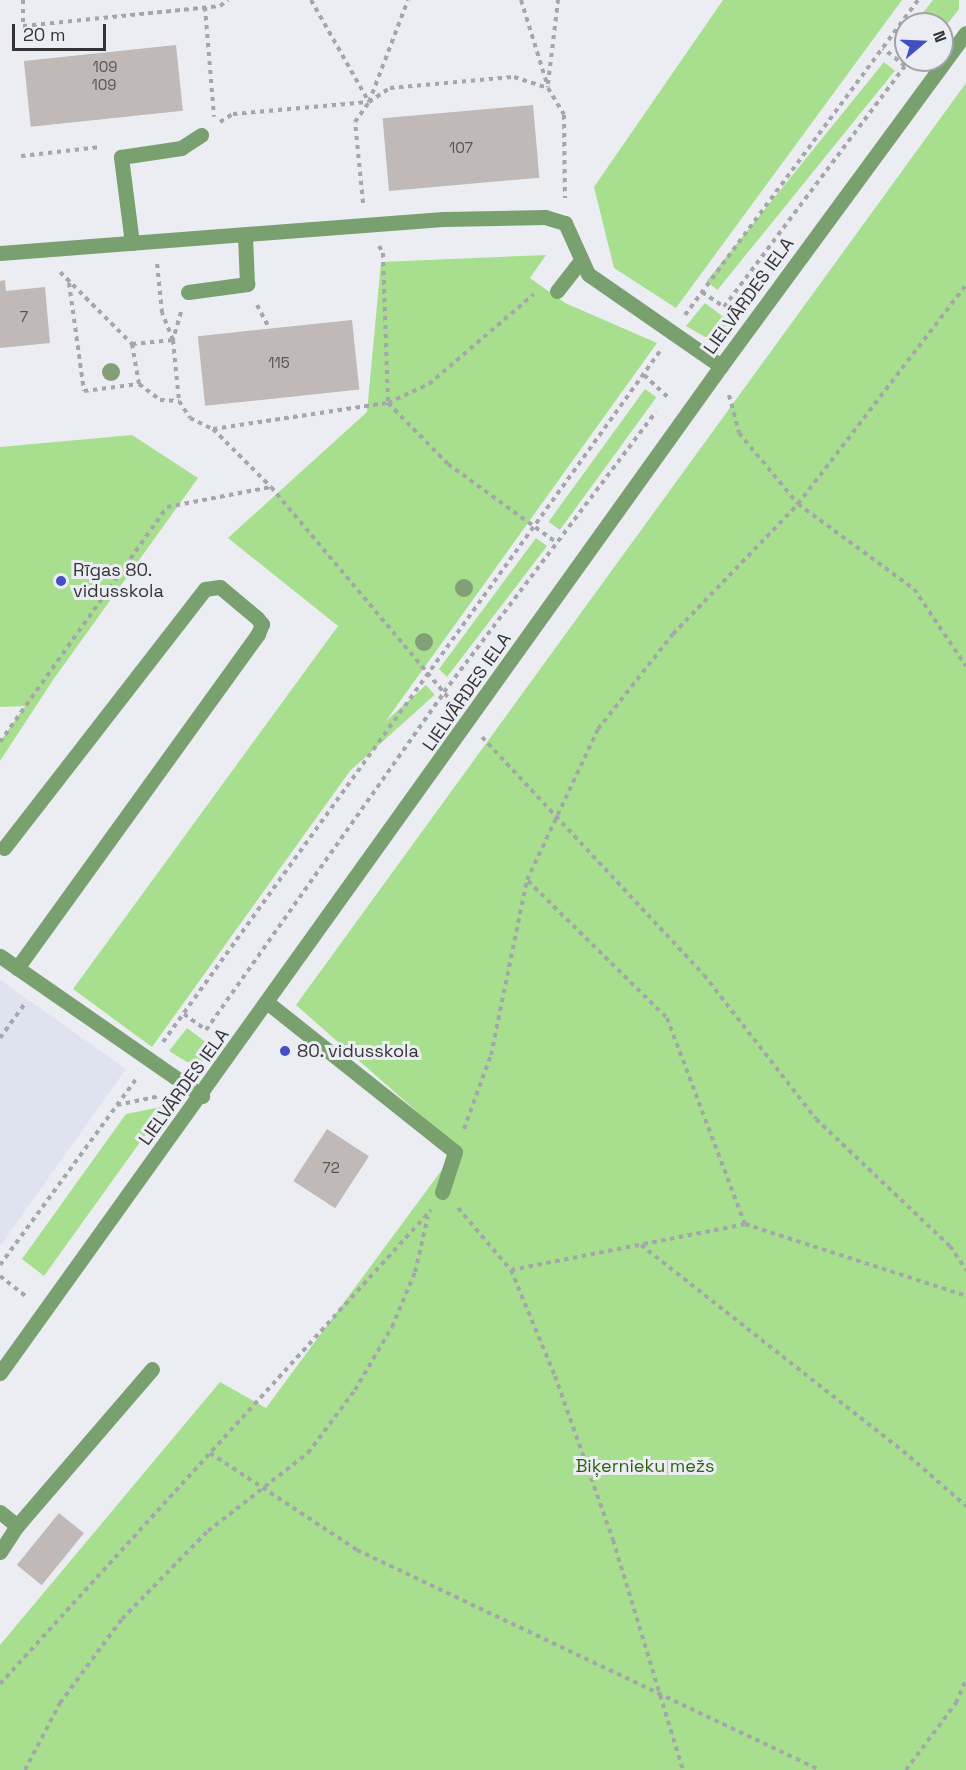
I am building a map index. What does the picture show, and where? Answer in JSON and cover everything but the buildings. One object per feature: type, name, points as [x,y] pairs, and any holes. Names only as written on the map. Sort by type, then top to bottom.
[{"type":"street","name":"LIELVĀRDES IELA","points":[[0,1373],[202,1096],[721,366],[966,33]]},
{"type":"street","points":[[132,243],[121,157],[181,148],[201,135]]},
{"type":"street","points":[[0,253],[365,225],[545,217],[565,223],[580,262],[588,274],[639,312],[673,332],[721,366]]},
{"type":"street","points":[[188,292],[247,284],[245,236]]},
{"type":"street","points":[[557,291],[580,262]]},
{"type":"street","points":[[4,848],[205,589],[220,587],[257,618],[262,624],[258,634],[17,968]]},
{"type":"street","points":[[0,956],[202,1096]]},
{"type":"street","points":[[268,1003],[455,1152],[442,1192]]},
{"type":"street","points":[[0,1552],[17,1526],[152,1369]]},
{"type":"street","points":[[0,1512],[17,1526]]},
{"type":"path","points":[[23,0],[23,26],[220,6],[228,0]]},
{"type":"path","points":[[310,0],[369,102]]},
{"type":"path","points":[[408,0],[369,102],[355,122],[365,225],[383,253],[388,402],[448,464],[557,543]]},
{"type":"path","points":[[521,0],[548,88],[564,116],[565,223]]},
{"type":"path","points":[[548,88],[558,0]]},
{"type":"path","points":[[0,1265],[184,1014],[702,292],[918,0]]},
{"type":"path","points":[[205,7],[215,126]]},
{"type":"path","points":[[702,292],[724,307],[905,66],[883,48]]},
{"type":"path","points":[[369,102],[390,88],[514,77],[548,88]]},
{"type":"path","points":[[155,241],[162,313],[173,340],[179,401],[190,418],[213,429],[271,487],[469,723],[704,975],[816,1119],[950,1246],[966,1270]]},
{"type":"path","points":[[56,267],[69,283],[132,344],[139,384],[160,400],[179,401]]},
{"type":"path","points":[[69,283],[84,391],[139,384]]},
{"type":"path","points":[[455,1152],[491,1055],[527,880],[598,729],[673,634],[798,504],[966,285]]},
{"type":"path","points":[[213,429],[388,402],[429,384],[539,290],[557,291]]},
{"type":"path","points":[[173,340],[188,292]]},
{"type":"path","points":[[132,344],[173,340]]},
{"type":"path","points":[[721,366],[739,433],[798,504],[914,589],[966,666]]},
{"type":"path","points":[[184,1014],[206,1029],[444,692],[669,395],[644,375]]},
{"type":"path","points":[[0,742],[167,507],[271,487]]},
{"type":"path","points":[[527,880],[667,1018],[745,1224]]},
{"type":"path","points":[[0,1038],[32,993]]},
{"type":"path","points":[[117,1105],[164,1095]]},
{"type":"path","points":[[0,1684],[428,1215],[442,1192],[484,1235],[511,1270],[567,1409],[663,1697],[683,1770]]},
{"type":"path","points":[[25,1770],[60,1702],[122,1619],[208,1532],[308,1453],[355,1390],[392,1327],[415,1272],[428,1215]]},
{"type":"path","points":[[511,1270],[745,1224],[966,1296]]},
{"type":"path","points":[[641,1244],[903,1451],[966,1506]]},
{"type":"path","points":[[0,1276],[46,1310]]},
{"type":"path","points":[[210,1454],[357,1550],[820,1770]]},
{"type":"path","points":[[906,1770],[956,1703],[966,1679]]},
{"type":"shaded area","points":[[0,980],[126,1069],[0,1246]]},
{"type":"green space","points":[[723,0],[902,0],[676,308],[614,268],[594,187]]},
{"type":"green space","points":[[933,0],[959,0],[959,9],[954,15],[954,12],[924,12]]},
{"type":"green space","points":[[884,62],[894,72],[717,290],[707,281]]},
{"type":"green space","name":"Biķernieku mežs","points":[[966,83],[966,1770],[0,1770],[0,1645],[220,1382],[266,1408],[458,1148],[296,1005]]},
{"type":"green space","points":[[546,255],[530,278],[565,303],[657,343],[152,1047],[73,989],[338,626],[228,538],[367,412],[381,262]]},
{"type":"green space","points":[[705,303],[729,321],[719,336],[705,337],[686,326]]},
{"type":"green space","points":[[645,389],[656,397],[560,530],[549,522]]},
{"type":"green space","name":"Rīgas 80. vidusskola","points":[[132,435],[198,478],[53,680],[0,761],[0,742],[25,706],[0,707],[0,447]]},
{"type":"green space","points":[[536,538],[547,546],[447,677],[439,669]]},
{"type":"green space","points":[[426,685],[435,695],[140,960],[131,951]]},
{"type":"green space","points":[[187,1028],[211,1046],[201,1062],[187,1062],[169,1051]]},
{"type":"green space","points":[[166,1106],[44,1276],[22,1259],[126,1114]]},
{"type":"place","name":"Rīgas 80. vidusskola","points":[[61,581]]},
{"type":"place","name":"80. vidusskola","points":[[285,1051]]}]
